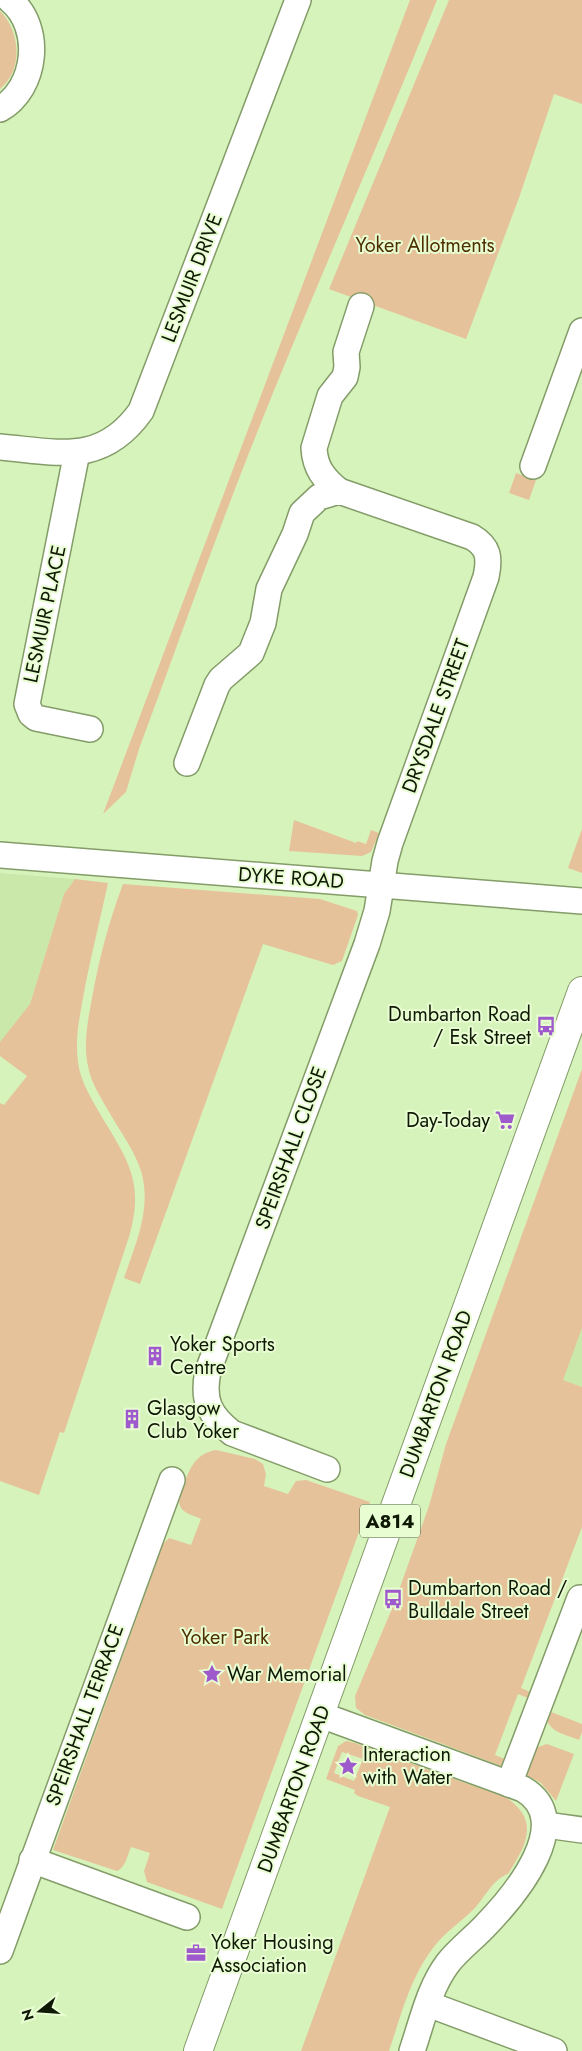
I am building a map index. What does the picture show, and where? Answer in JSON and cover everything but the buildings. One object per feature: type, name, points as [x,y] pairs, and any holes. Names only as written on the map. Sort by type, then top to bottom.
[{"type":"main road","name":"DUMBARTON ROAD","points":[[198,2051],[582,991]]},
{"type":"street","points":[[0,109],[18,93],[28,76],[32,57],[31,37],[25,19],[10,0]]},
{"type":"street","name":"LESMUIR DRIVE","points":[[0,447],[77,452],[97,448],[121,434],[131,425],[147,398],[298,0]]},
{"type":"street","points":[[339,491],[325,479],[320,471],[314,448],[330,396],[343,380],[346,372],[346,352],[361,306]]},
{"type":"street","points":[[533,466],[582,331]]},
{"type":"street","name":"LESMUIR PLACE","points":[[77,452],[27,704],[30,714],[36,718],[90,729]]},
{"type":"street","points":[[187,763],[217,685],[221,679],[251,653],[263,623],[269,589],[295,534],[302,513],[319,496],[339,491]]},
{"type":"street","name":"DRYSDALE STREET","points":[[339,491],[472,537],[485,547],[489,554],[489,563],[484,583],[395,829],[385,861],[382,886]]},
{"type":"street","name":"DYKE ROAD","points":[[0,855],[582,901]]},
{"type":"street","name":"SPEIRSHALL CLOSE","points":[[327,1469],[232,1433],[219,1422],[211,1411],[206,1399],[205,1385],[208,1371],[367,944],[378,912],[382,886]]},
{"type":"street","name":"SPEIRSHALL TERRACE","points":[[0,1951],[172,1480]]},
{"type":"street","points":[[509,1784],[581,1598]]},
{"type":"street","points":[[321,1715],[509,1784],[531,1794],[539,1803],[546,1825],[540,1847],[512,1894],[487,1924],[448,1963],[440,1976],[412,2051]]},
{"type":"street","points":[[546,1825],[582,1830]]},
{"type":"street","points":[[32,1860],[187,1917]]},
{"type":"street","points":[[428,2004],[554,2051]]},
{"type":"shaded area","points":[[0,873],[75,879],[64,894],[30,1004],[0,1042]]},
{"type":"shaded area","points":[[582,1328],[582,1387],[562,1380]]},
{"type":"green space","points":[[410,0],[437,0],[288,356],[240,476],[139,749],[126,792],[103,814]]},
{"type":"green space","name":"Yoker Allotments","points":[[449,0],[582,0],[582,104],[554,94],[520,195],[466,339],[329,289]]},
{"type":"green space","points":[[0,11],[12,29],[15,39],[16,61],[8,81],[0,89]]},
{"type":"green space","points":[[516,473],[536,480],[529,500],[509,493]]},
{"type":"green space","points":[[294,820],[356,843],[357,841],[366,844],[371,830],[379,833],[371,852],[362,856],[289,851]]},
{"type":"green space","points":[[582,829],[582,873],[568,868]]},
{"type":"green space","points":[[75,879],[108,883],[82,1006],[77,1054],[79,1068],[85,1085],[130,1169],[134,1183],[134,1217],[64,1433],[60,1432],[39,1495],[0,1481],[0,1103],[4,1105],[27,1076],[0,1056],[0,1042],[30,1004],[64,894]]},
{"type":"green space","points":[[123,884],[320,899],[357,911],[358,915],[342,961],[333,965],[263,944],[140,1284],[124,1278],[138,1239],[144,1212],[145,1198],[141,1171],[132,1150],[95,1086],[90,1073],[86,1049],[88,1023],[98,969],[109,926]]},
{"type":"green space","points":[[582,1069],[582,1328],[563,1380],[582,1387],[582,1527],[521,1688],[535,1694],[533,1700],[518,1694],[495,1755],[510,1761],[507,1768],[365,1715],[356,1708],[355,1696],[394,1604],[429,1506],[446,1444]]},
{"type":"green space","name":"Yoker Park","points":[[216,1450],[255,1459],[263,1464],[266,1474],[264,1486],[288,1494],[296,1481],[306,1480],[370,1502],[222,1909],[147,1882],[144,1871],[150,1853],[131,1847],[124,1864],[117,1871],[53,1850],[163,1544],[169,1538],[191,1545],[201,1519],[181,1508],[179,1500],[187,1476],[200,1456]]},
{"type":"green space","points":[[546,1710],[582,1724],[579,1740],[556,1731],[548,1723]]},
{"type":"green space","points":[[346,1741],[355,1743],[507,1798],[518,1807],[527,1825],[524,1844],[508,1874],[498,1880],[474,1909],[441,1938],[420,1968],[408,1994],[389,2051],[301,2051],[390,1807],[358,1796],[354,1793],[355,1790],[326,1779],[338,1746]],"holes":[[[342,1752],[363,1759],[354,1781],[334,1773]]]},
{"type":"green space","points":[[547,1744],[574,1754],[556,1801],[541,1783],[523,1773],[535,1748]]},
{"type":"place","name":"Dumbarton Road / Esk Street","points":[[546,1026]]},
{"type":"place","name":"Day-Today","points":[[505,1120]]},
{"type":"place","name":"Yoker Sports Centre","points":[[155,1356]]},
{"type":"place","name":"Glasgow Club Yoker","points":[[132,1419]]},
{"type":"place","name":"Dumbarton Road / Bulldale Street","points":[[393,1599]]},
{"type":"place","name":"War Memorial","points":[[212,1674]]},
{"type":"place","name":"Interaction with Water","points":[[348,1766]]},
{"type":"place","name":"Yoker Housing Association","points":[[196,1953]]}]
